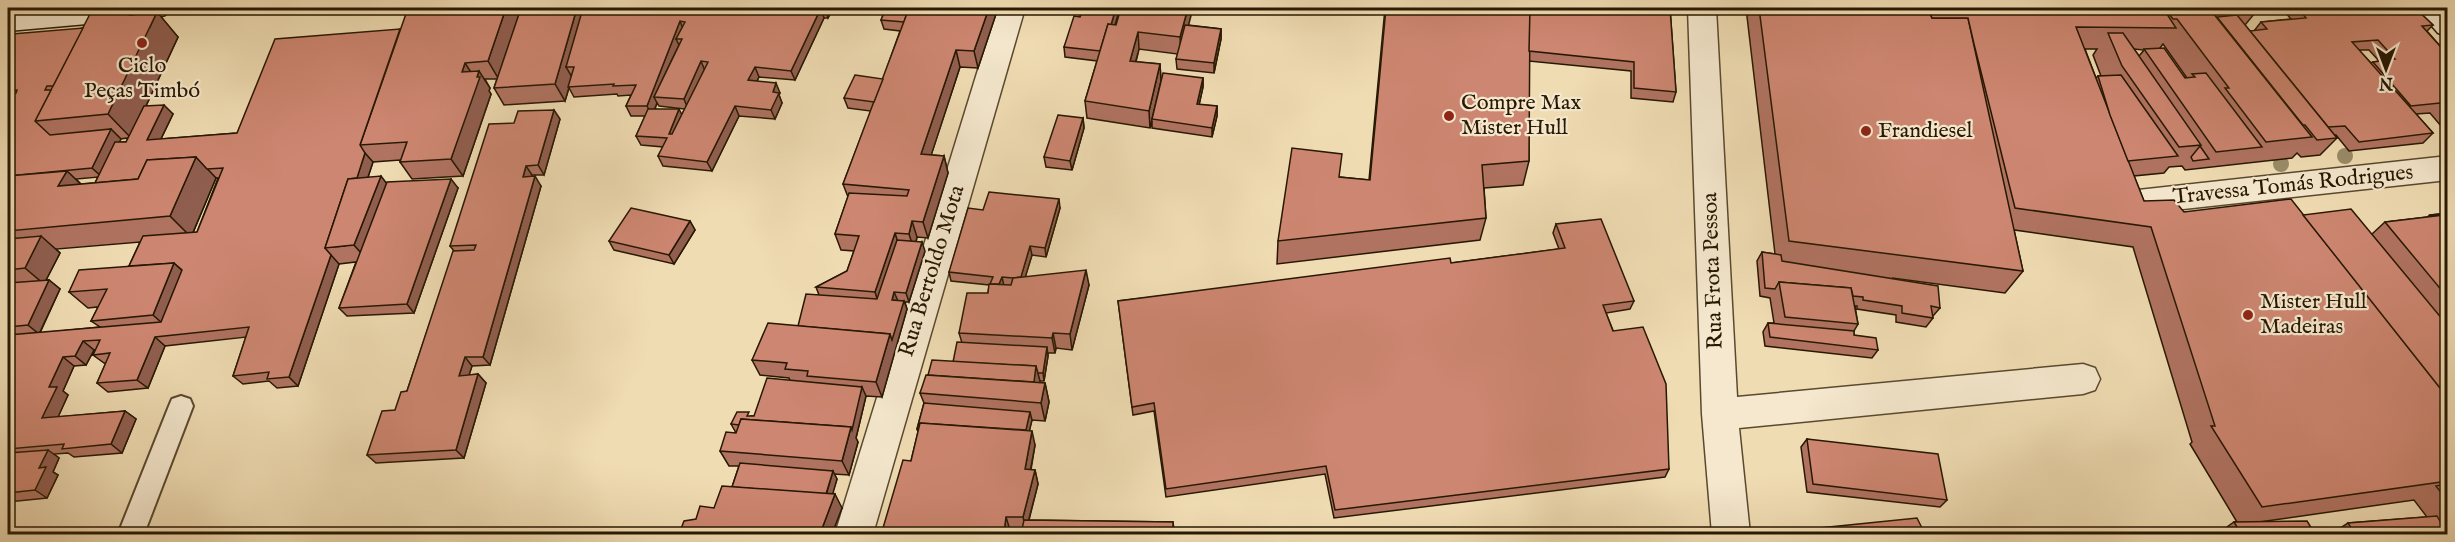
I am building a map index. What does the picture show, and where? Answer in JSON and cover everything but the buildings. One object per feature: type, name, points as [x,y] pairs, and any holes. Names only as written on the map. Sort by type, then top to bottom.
[{"type":"street","points":[[8,23],[155,8]]},
{"type":"street","name":"Rua Bertoldo Mota","points":[[854,534],[1011,8]]},
{"type":"street","name":"Rua Frota Pessoa","points":[[1702,8],[1720,414],[1731,534]]},
{"type":"street","points":[[2430,8],[2448,26]]},
{"type":"street","name":"Travessa Tomás Rodrigues","points":[[2138,202],[2448,168]]},
{"type":"street","points":[[1720,414],[2083,379]]},
{"type":"lane","points":[[131,534],[181,406]]},
{"type":"place","name":"Ciclo Peças Timbó","points":[[142,43]]},
{"type":"place","name":"Compre Max Mister Hull","points":[[1449,116]]},
{"type":"place","name":"Frandiesel","points":[[1866,131]]},
{"type":"place","name":"Mister Hull Madeiras","points":[[2248,315]]}]
